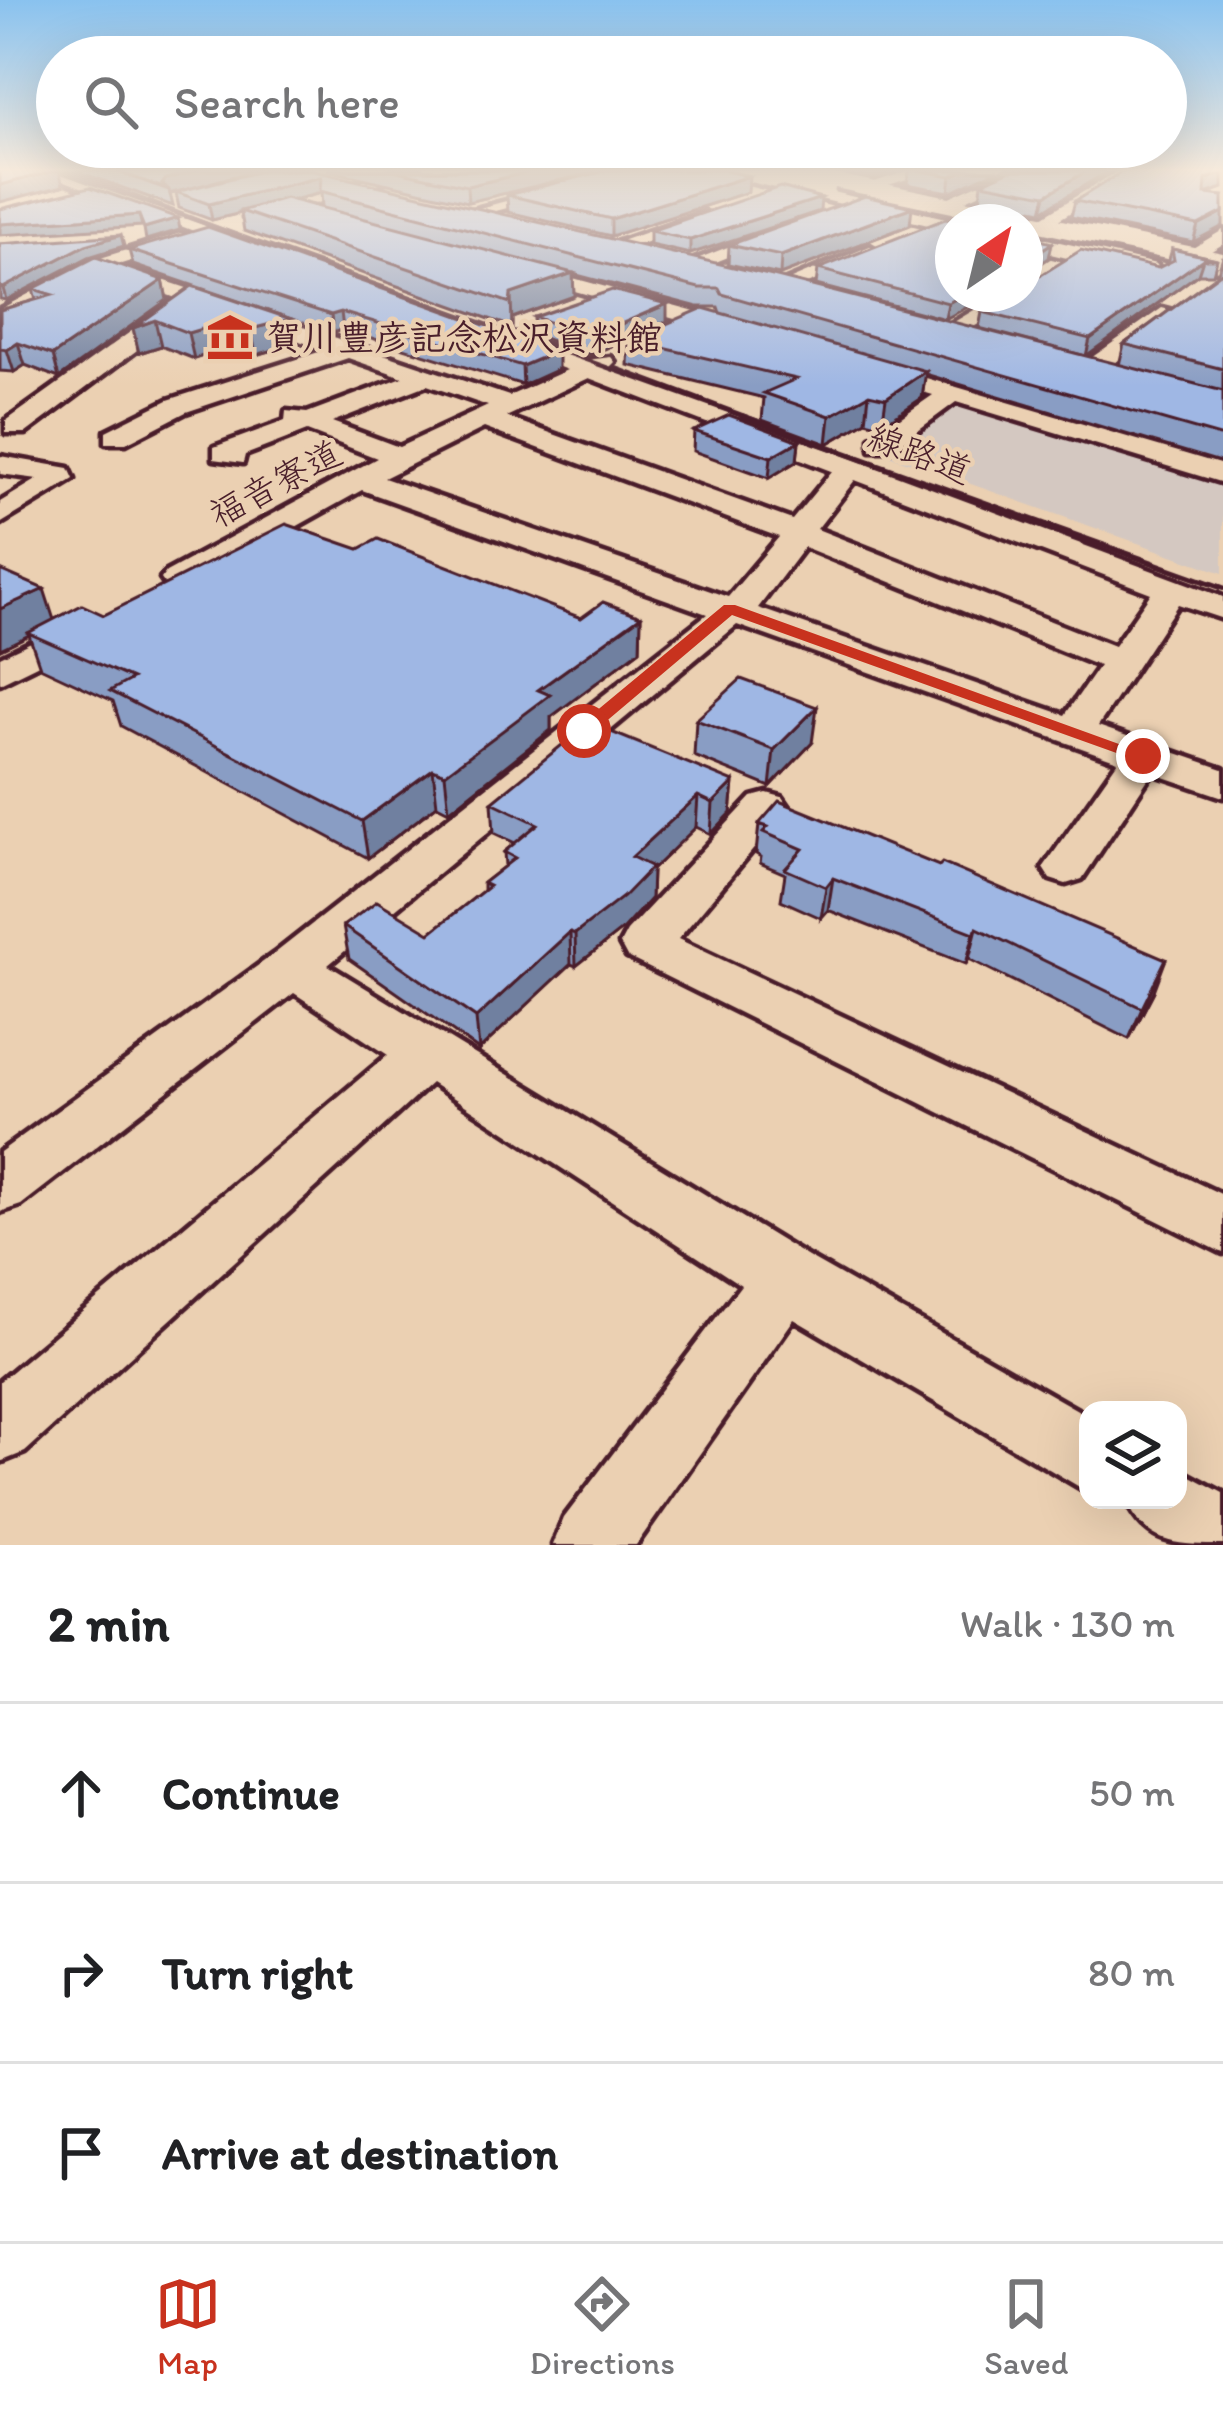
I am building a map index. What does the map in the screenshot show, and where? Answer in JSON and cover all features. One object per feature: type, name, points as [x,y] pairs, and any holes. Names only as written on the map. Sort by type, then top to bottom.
[{"type":"highway","points":[[1064,242],[1208,274]]},
{"type":"highway","points":[[1064,242],[1208,274]]},
{"type":"highway","points":[[1049,273],[1208,274]]},
{"type":"main road","points":[[1056,242],[1155,271]]},
{"type":"main road","points":[[1070,242],[1208,274]]},
{"type":"street","points":[[0,318],[98,265],[172,242]]},
{"type":"street","points":[[194,298],[249,281],[266,258],[232,242]]},
{"type":"street","points":[[437,242],[447,250]]},
{"type":"street","points":[[617,242],[606,245],[726,274]]},
{"type":"street","points":[[568,310],[756,242]]},
{"type":"street","points":[[1090,370],[1208,274],[1221,242]]},
{"type":"street","points":[[666,334],[761,290],[889,244]]},
{"type":"street","points":[[495,263],[768,339]]},
{"type":"street","points":[[98,265],[426,377],[497,412],[1119,661]]},
{"type":"street","points":[[5,430],[220,278]]},
{"type":"street","points":[[761,290],[813,296]]},
{"type":"street","points":[[276,326],[316,312]]},
{"type":"street","points":[[977,312],[935,331],[992,344]]},
{"type":"street","name":"線路道","points":[[478,328],[1223,609]]},
{"type":"street","points":[[116,437],[177,406],[376,332]]},
{"type":"street","name":"福音寮道","points":[[0,672],[365,481],[400,458],[626,352]]},
{"type":"street","points":[[835,358],[1223,474]]},
{"type":"street","points":[[233,457],[224,453],[426,377]]},
{"type":"street","points":[[230,388],[400,458]]},
{"type":"street","points":[[881,444],[953,393]]},
{"type":"street","points":[[0,465],[59,475],[59,479],[0,515]]},
{"type":"street","points":[[0,1186],[292,967],[729,609],[746,600],[849,468]]},
{"type":"street","points":[[365,481],[1223,784]]},
{"type":"street","points":[[1074,731],[1170,590]]},
{"type":"street","points":[[584,731],[624,748]]},
{"type":"street","points":[[1066,868],[1143,756]]},
{"type":"street","points":[[769,808],[645,944],[1223,1225]]},
{"type":"street","points":[[292,967],[785,1279],[1079,1451]]},
{"type":"street","points":[[0,1427],[427,1054]]},
{"type":"street","points":[[591,1545],[785,1279]]},
{"type":"street","points":[[1178,1509],[1223,1535]]},
{"type":"shaded area","points":[[953,398],[1223,479],[1223,573],[880,452]]},
{"type":"building","points":[[26,242],[96,242],[3,288],[0,244]]},
{"type":"building","points":[[156,242],[251,242],[558,351],[522,366],[341,312],[331,315],[129,250]]},
{"type":"building","points":[[332,242],[454,242],[573,273],[511,294],[510,303]]},
{"type":"building","points":[[520,242],[625,242],[1223,391],[1223,437],[722,294],[719,288],[699,288]]},
{"type":"building","points":[[737,242],[818,242],[781,256],[729,245]]},
{"type":"building","points":[[886,242],[935,242],[935,300],[818,269]]},
{"type":"building","points":[[1172,249],[1217,259],[1203,259],[1090,339],[982,312],[1043,312],[1043,274],[1081,250],[1158,268],[1174,260]]},
{"type":"building","points":[[96,257],[163,280],[53,355],[18,343],[0,349],[0,310],[53,295],[33,289]]},
{"type":"building","points":[[1223,271],[1223,369],[1124,344]]},
{"type":"building","points":[[192,286],[291,319],[251,329],[228,321],[188,333],[155,320],[133,328]]},
{"type":"building","points":[[612,290],[667,304],[591,337],[534,317]]},
{"type":"building","points":[[703,308],[926,371],[886,398],[869,394],[830,416],[764,393],[796,379],[629,340]]},
{"type":"building","points":[[729,415],[799,441],[771,457],[694,431]]},
{"type":"building","points":[[286,524],[359,549],[378,539],[581,618],[603,602],[641,616],[538,690],[550,695],[445,774],[433,769],[362,821],[110,691],[132,679],[28,633],[82,605],[104,615]]},
{"type":"building","points":[[0,570],[44,589],[0,609]]},
{"type":"building","points":[[741,679],[817,707],[774,750],[696,720]]},
{"type":"building","points":[[589,723],[734,782],[713,803],[698,796],[632,857],[652,867],[623,897],[575,934],[570,932],[476,1018],[343,926],[377,901],[430,933],[489,886],[483,883],[515,858],[504,852],[538,824],[492,802]]},
{"type":"building","points":[[779,801],[939,866],[942,863],[1166,959],[1142,1008],[977,928],[974,933],[833,878],[826,887],[785,869],[803,849],[763,832],[768,827],[759,824]]},
{"type":"railway","points":[[257,242],[751,419]]},
{"type":"railway","points":[[742,416],[1223,588]]},
{"type":"place","name":"賀川豊彦記念松沢資料館","points":[[230,337]]},
{"type":"route","points":[[584,731],[729,609],[1143,756]]}]
